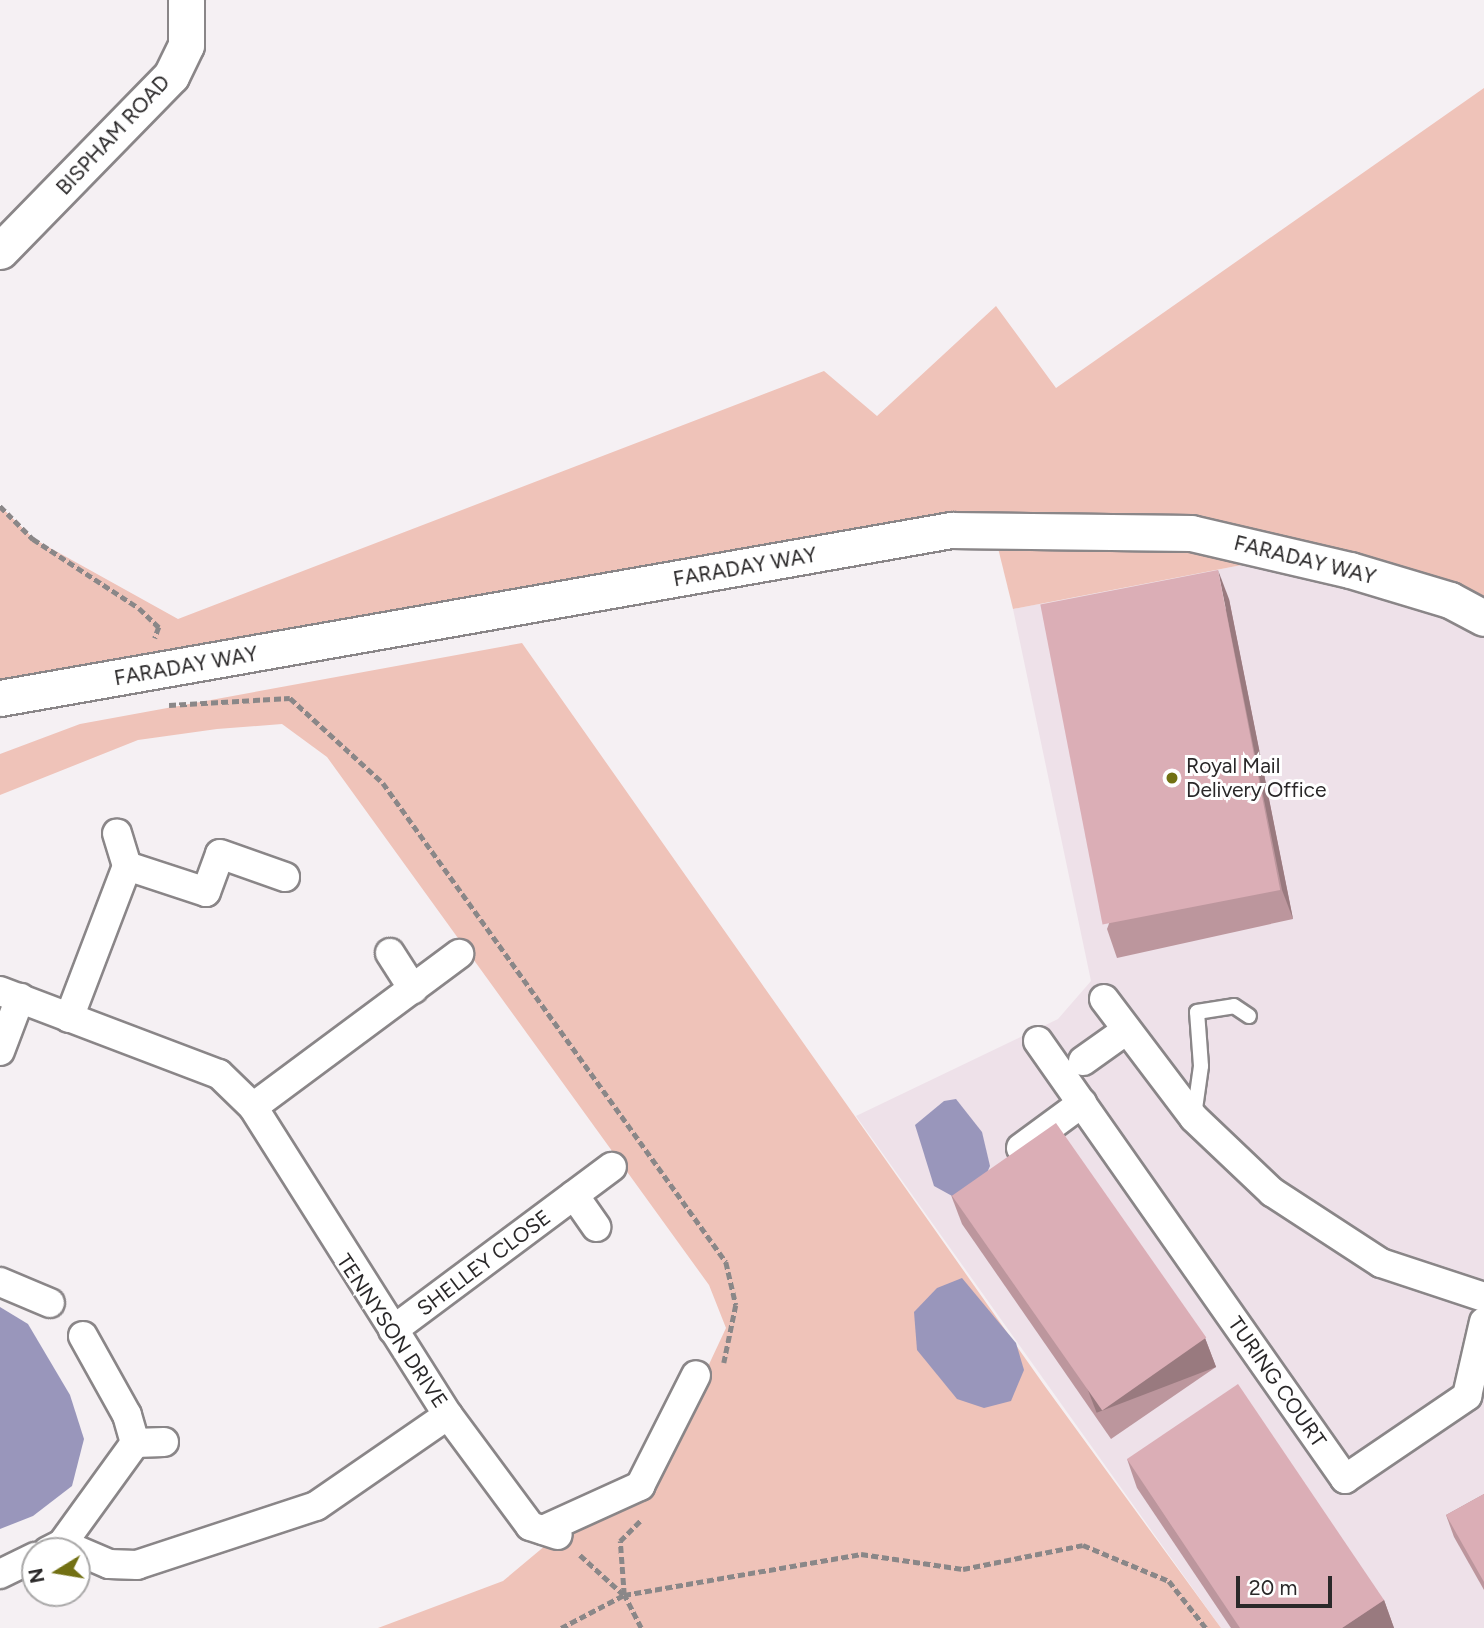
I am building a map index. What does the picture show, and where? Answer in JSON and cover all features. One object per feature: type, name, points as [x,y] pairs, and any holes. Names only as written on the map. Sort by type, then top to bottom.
[{"type":"street","name":"BISPHAM ROAD","points":[[0,251],[171,76],[186,45],[186,0]]},
{"type":"street","name":"FARADAY WAY","points":[[0,698],[951,530],[1191,533],[1328,564],[1450,600],[1484,618]]},
{"type":"street","points":[[69,1018],[127,866],[117,833]]},
{"type":"street","points":[[127,866],[206,892],[220,854],[285,877]]},
{"type":"street","points":[[390,953],[413,989]]},
{"type":"street","points":[[253,1107],[459,954]]},
{"type":"street","points":[[0,1051],[10,994]]},
{"type":"street","name":"TENNYSON DRIVE","points":[[10,994],[219,1074],[253,1107],[448,1415],[371,1474],[290,1515],[137,1565],[109,1564],[91,1559]]},
{"type":"street","points":[[1104,999],[1125,1031],[1194,1118],[1272,1192],[1333,1236],[1381,1262],[1484,1297]]},
{"type":"street","points":[[1083,1061],[1125,1031]]},
{"type":"street","name":"TURING COURT","points":[[1038,1041],[1345,1479],[1467,1396],[1484,1322]]},
{"type":"street","points":[[1021,1148],[1082,1103]]},
{"type":"street","name":"SHELLEY CLOSE","points":[[393,1330],[612,1167]]},
{"type":"street","points":[[574,1195],[596,1227]]},
{"type":"street","points":[[0,1282],[50,1303]]},
{"type":"street","points":[[83,1336],[128,1415],[135,1443]]},
{"type":"street","points":[[448,1415],[537,1532],[640,1486],[709,1372]]},
{"type":"street","points":[[135,1443],[164,1442]]},
{"type":"street","points":[[63,1537],[135,1443]]},
{"type":"street","points":[[0,1574],[21,1564]]},
{"type":"lane","points":[[1194,1118],[1201,1066],[1197,1012],[1234,1006],[1249,1016]]},
{"type":"path","points":[[0,506],[33,539],[159,627],[154,640],[141,643]]},
{"type":"path","points":[[157,705],[290,698],[383,783],[726,1262],[736,1305],[709,1372]]},
{"type":"path","points":[[641,1628],[624,1595],[620,1541],[648,1513]]},
{"type":"path","points":[[537,1532],[624,1595]]},
{"type":"path","points":[[561,1628],[624,1595],[861,1554],[964,1569],[1083,1545],[1169,1581],[1206,1628]]},
{"type":"shaded area","points":[[1484,88],[1484,618],[1285,553],[951,530],[0,698],[0,506],[34,539],[178,619],[824,371],[877,416],[996,306],[1056,388]]},
{"type":"shaded area","points":[[998,548],[1174,548],[1247,564],[1013,609]]},
{"type":"shaded area","points":[[1247,564],[1484,618],[1484,1628],[1221,1628],[856,1116],[1058,1019],[1091,981],[1013,609]]},
{"type":"shaded area","points":[[522,643],[1044,1385],[1221,1628],[378,1628],[503,1581],[558,1535],[646,1499],[726,1328],[709,1285],[327,757],[282,724],[217,729],[138,740],[0,795],[0,754],[80,724]]},
{"type":"shaded area","points":[[956,1099],[982,1132],[990,1166],[980,1189],[963,1202],[934,1186],[915,1125],[944,1101]]},
{"type":"shaded area","points":[[962,1278],[1016,1343],[1024,1370],[1011,1401],[984,1408],[957,1399],[917,1350],[914,1312],[937,1288]]},
{"type":"shaded area","points":[[0,1307],[28,1324],[70,1395],[84,1439],[72,1486],[33,1516],[0,1529]]},
{"type":"building","name":"Royal Mail Delivery Office","points":[[1218,570],[1280,890],[1103,925],[1040,605]]},
{"type":"building","points":[[1056,1123],[1206,1338],[1102,1410],[952,1196]]},
{"type":"building","points":[[1238,1384],[1384,1600],[1342,1628],[1240,1628],[1127,1459]]},
{"type":"building","points":[[1484,1494],[1484,1582],[1446,1515]]},
{"type":"place","name":"Royal Mail Delivery Office","points":[[1172,778]]}]
